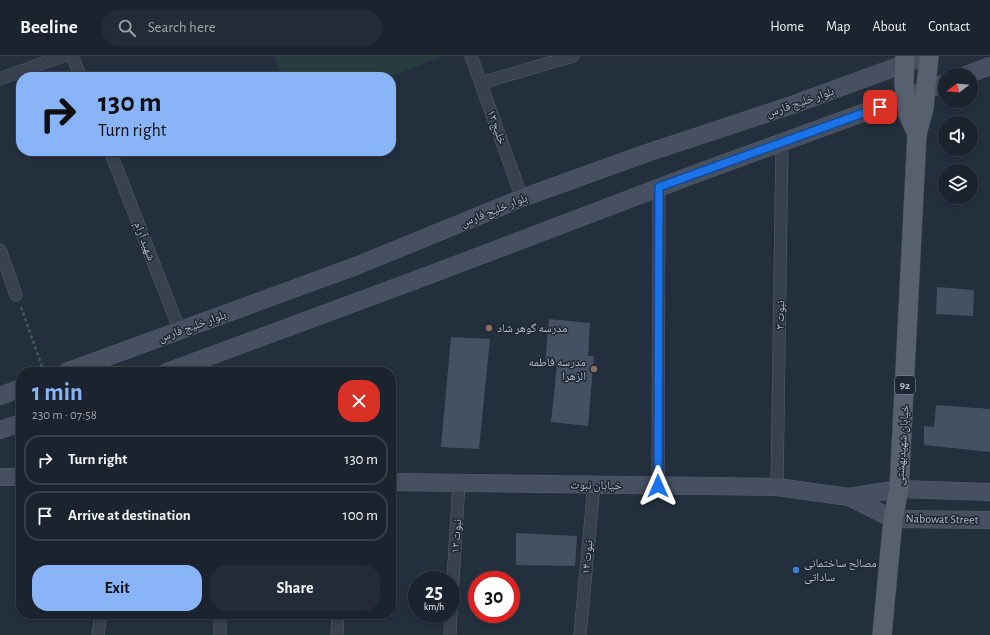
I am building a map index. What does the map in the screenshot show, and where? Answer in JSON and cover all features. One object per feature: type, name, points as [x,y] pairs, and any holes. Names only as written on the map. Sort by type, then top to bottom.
[{"type":"main road","name":"بلوار خلیج فارس","points":[[80,367],[356,266],[522,198],[644,154],[792,105],[905,60],[928,56]]},
{"type":"main road","points":[[916,134],[924,108],[928,56]]},
{"type":"main road","points":[[905,60],[900,100],[908,114],[916,134]]},
{"type":"main road","points":[[978,70],[990,66]]},
{"type":"main road","points":[[181,367],[424,277],[659,187],[938,86]]},
{"type":"main road","name":"خیابان شهیدبهشتی","points":[[882,635],[893,519],[899,489],[916,134]]},
{"type":"main road","points":[[0,396],[16,390]]},
{"type":"main road","points":[[0,430],[16,425]]},
{"type":"main road","points":[[0,476],[16,477]]},
{"type":"main road","name":"خیابان نبوت","points":[[396,482],[777,487],[849,497],[899,489]]},
{"type":"main road","points":[[899,489],[990,492]]},
{"type":"main road","name":"خیابان نبوت","points":[[849,497],[893,519]]},
{"type":"main road","name":"Nabowat Street","points":[[893,519],[990,520]]},
{"type":"street","points":[[19,72],[63,56]]},
{"type":"street","points":[[72,56],[79,72]]},
{"type":"street","name":"خلیج ۱۳","points":[[471,56],[522,198]]},
{"type":"street","points":[[481,83],[573,56]]},
{"type":"street","points":[[0,79],[16,73]]},
{"type":"street","name":"نبوت ۳","points":[[777,487],[782,142]]},
{"type":"street","name":"شهید آرام","points":[[112,156],[180,331]]},
{"type":"street","points":[[658,486],[659,187]]},
{"type":"street","points":[[0,250],[16,295]]},
{"type":"street","name":"نبوت ۱۲","points":[[454,571],[459,483]]},
{"type":"street","name":"نبوت ۱۴","points":[[580,632],[594,485]]},
{"type":"street","points":[[98,635],[100,619]]},
{"type":"street","points":[[337,631],[338,619]]},
{"type":"street","name":"نبوت ۱۲","points":[[450,635],[451,623]]},
{"type":"path","points":[[16,295],[42,367]]},
{"type":"green space","points":[[274,56],[441,57],[396,74],[396,72],[280,72]]},
{"type":"building","points":[[937,287],[974,290],[973,316],[936,314]]},
{"type":"building","points":[[549,319],[590,323],[588,356],[594,356],[588,426],[551,422],[557,366],[545,364]]},
{"type":"building","points":[[451,337],[490,339],[479,449],[441,447]]},
{"type":"building","points":[[936,405],[990,409],[990,452],[924,445],[924,426],[934,427]]},
{"type":"building","points":[[516,533],[577,536],[575,566],[516,565]]},
{"type":"place","name":"مدرسه گوهر شاد","points":[[489,328]]},
{"type":"place","name":"مدرسه فاطمه الزهرا","points":[[594,369]]},
{"type":"place","name":"مصالح ساختمانی ساداتی","points":[[796,570]]},
{"type":"route","points":[[658,486],[659,187],[880,107]]}]
